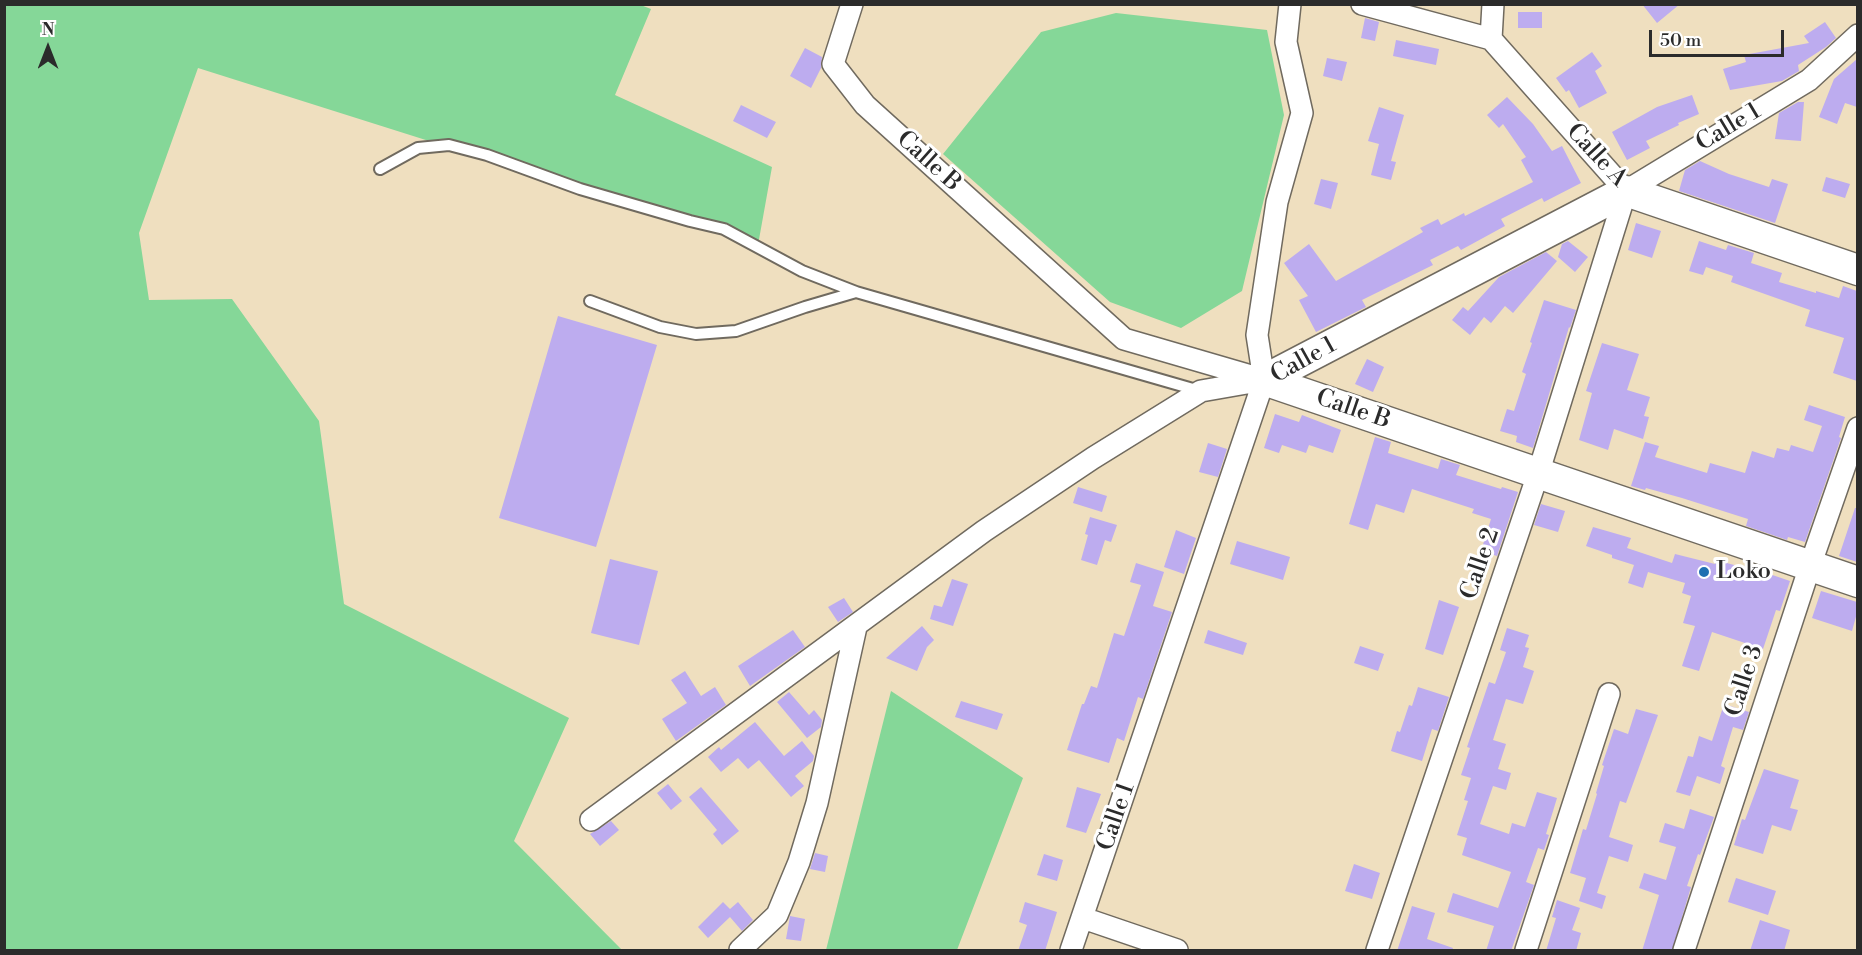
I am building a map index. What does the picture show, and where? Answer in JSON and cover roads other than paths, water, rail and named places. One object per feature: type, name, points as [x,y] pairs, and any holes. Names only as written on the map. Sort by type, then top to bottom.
[{"type":"street","name":"Calle B","points":[[852,4],[833,64],[865,105],[1124,339],[1264,380],[1857,582]]},
{"type":"street","points":[[591,820],[984,531],[1093,458],[1201,391],[1264,380],[1257,335],[1277,202],[1302,113],[1286,42],[1290,4]]},
{"type":"street","points":[[1362,4],[1491,39],[1493,4]]},
{"type":"street","name":"Calle 1","points":[[1071,951],[1264,380],[1626,191],[1809,80],[1857,35]]},
{"type":"street","name":"Calle A","points":[[1491,39],[1626,191],[1857,270]]},
{"type":"street","name":"Calle 2","points":[[1377,951],[1538,474],[1626,191]]},
{"type":"street","name":"Calle 3","points":[[1684,951],[1857,428]]},
{"type":"street","points":[[740,951],[777,915],[799,861],[817,803],[856,627]]},
{"type":"street","points":[[1526,951],[1609,694]]},
{"type":"street","points":[[1083,918],[1177,951]]},
{"type":"lane","points":[[380,169],[418,148],[449,145],[487,155],[580,189],[690,221],[724,228],[802,271],[856,292],[1201,391]]},
{"type":"lane","points":[[590,301],[660,327],[696,334],[736,331],[856,292]]},
{"type":"place","name":"Loko","points":[[1704,572]]}]
